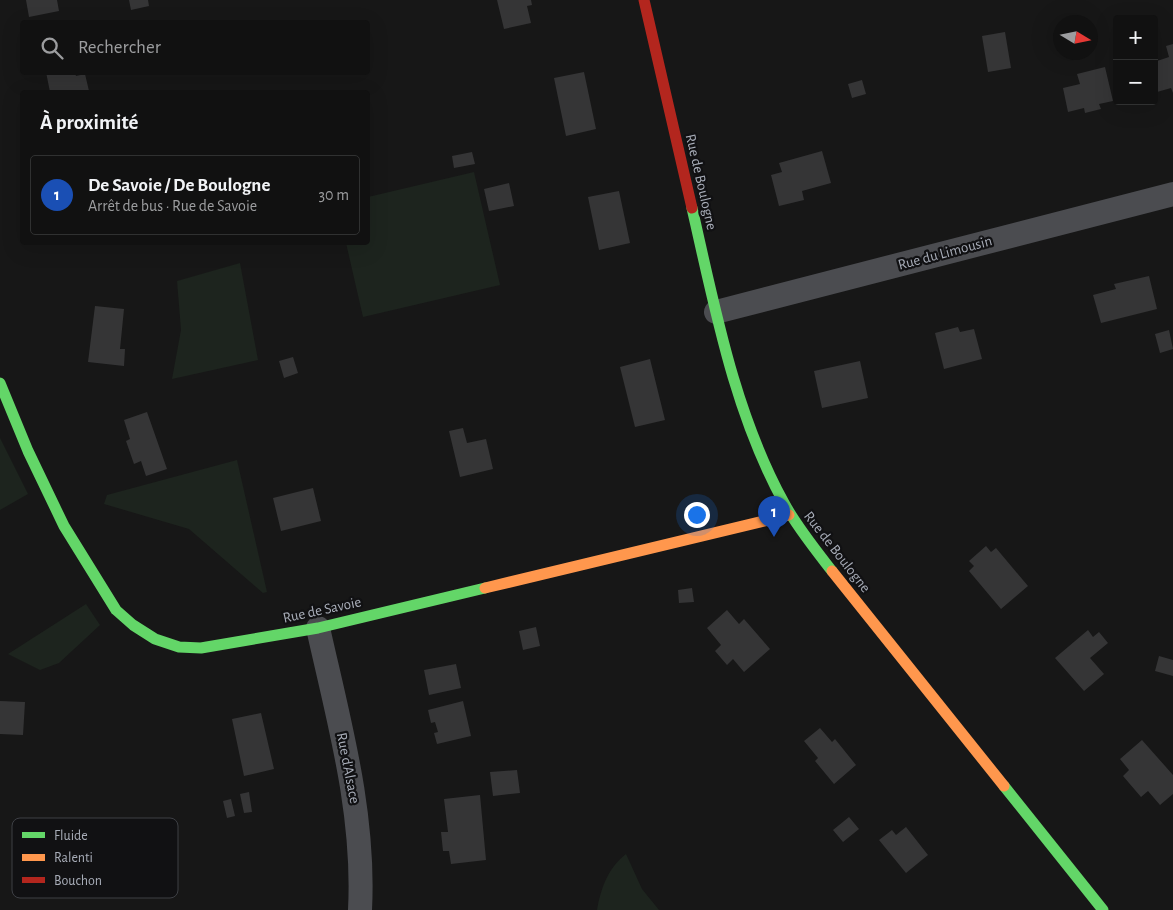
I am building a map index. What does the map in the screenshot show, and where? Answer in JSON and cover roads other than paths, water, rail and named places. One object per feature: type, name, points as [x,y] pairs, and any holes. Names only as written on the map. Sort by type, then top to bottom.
[{"type":"street","name":"Rue de Boulogne","points":[[644,0],[724,345],[746,415],[771,478],[789,514],[804,537],[1103,910]]},
{"type":"street","name":"Rue du Limousin","points":[[716,312],[1173,194]]},
{"type":"street","name":"Rue de Savoie","points":[[0,383],[28,451],[64,526],[116,610],[133,625],[155,639],[179,647],[201,648],[318,628],[789,514]]},
{"type":"street","name":"Rue d'Alsace","points":[[318,628],[350,768],[361,862],[360,910]]},
{"type":"place","name":"De Savoie / De Boulogne","points":[[774,537]]}]
